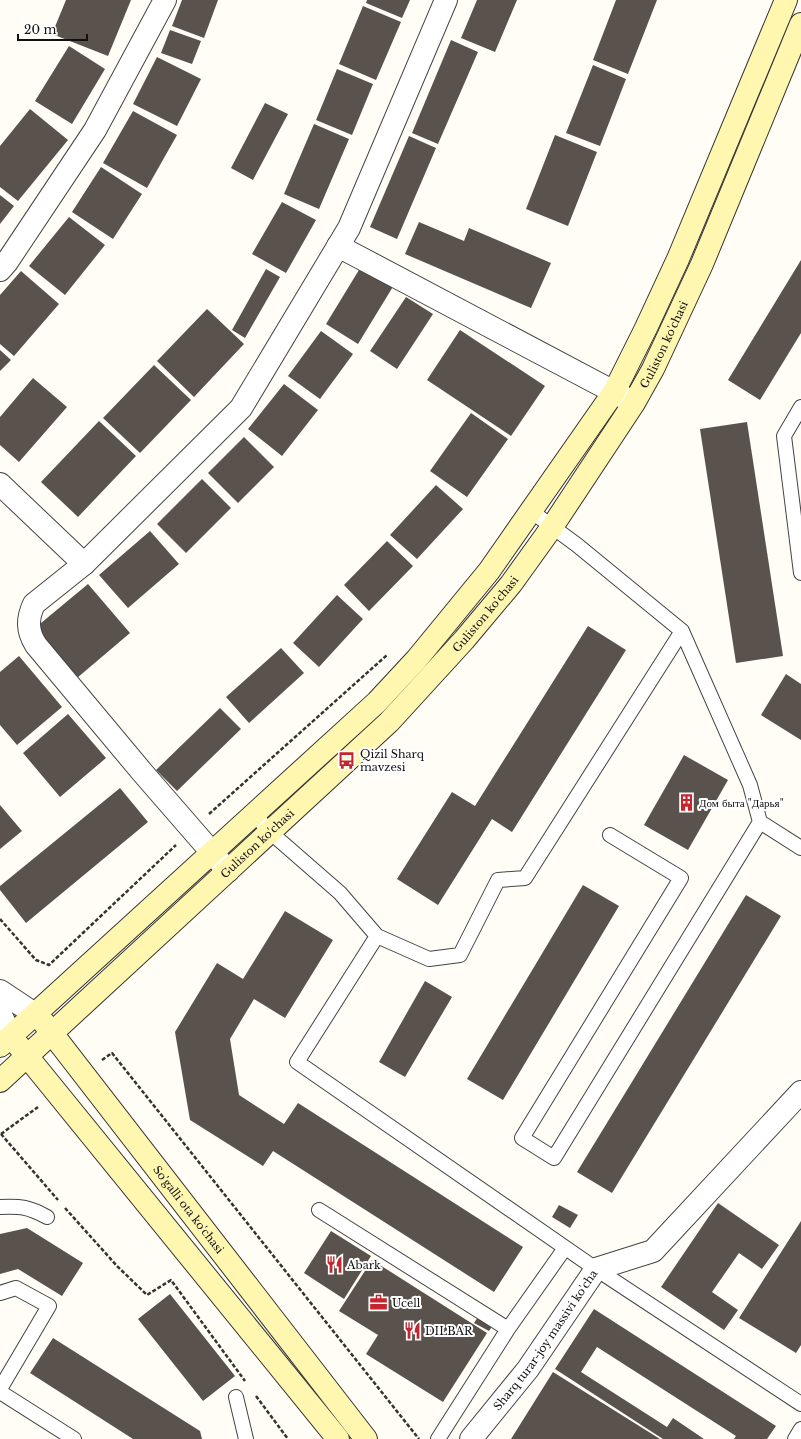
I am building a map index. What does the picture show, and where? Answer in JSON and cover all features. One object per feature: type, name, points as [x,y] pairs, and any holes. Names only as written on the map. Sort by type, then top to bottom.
[{"type":"main road","name":"Guliston ko'chasi","points":[[6,1041],[254,814],[343,735],[377,702],[416,660],[489,571],[614,392],[678,259],[786,0]]},
{"type":"main road","name":"Guliston ko'chasi","points":[[0,1080],[52,1034],[389,722],[511,584],[552,526],[634,403],[670,334],[702,264],[801,24]]},
{"type":"main road","name":"So'galli ota ko'chasi","points":[[36,1015],[366,1439]]},
{"type":"main road","points":[[6,1041],[28,1056],[338,1439]]},
{"type":"street","points":[[0,270],[7,262],[96,130],[165,0]]},
{"type":"street","points":[[228,871],[137,766],[32,639],[28,624],[30,614],[34,604],[84,564],[241,408],[349,228],[446,0]]},
{"type":"street","points":[[338,246],[634,403]]},
{"type":"street","points":[[0,484],[84,564]]},
{"type":"street","name":"So'galli ota ko'chasi","points":[[0,991],[36,1015]]},
{"type":"street","points":[[0,1013],[6,1041]]},
{"type":"street","name":"Sharq turar-joy massivi ko'cha","points":[[471,1439],[528,1369],[596,1269],[653,1251],[801,1092]]},
{"type":"lane","points":[[801,407],[784,436],[796,494],[801,573]]},
{"type":"lane","points":[[531,511],[552,526],[682,631],[750,784],[760,822],[801,848]]},
{"type":"lane","points":[[254,814],[270,832],[340,893],[377,936],[429,959],[460,955],[498,880],[525,878],[682,631]]},
{"type":"lane","points":[[610,835],[681,878],[522,1138],[554,1158],[760,822]]},
{"type":"lane","points":[[377,936],[297,1062],[565,1248],[801,1404]]},
{"type":"lane","points":[[0,1207],[20,1206],[32,1209],[47,1217]]},
{"type":"lane","points":[[319,1210],[508,1329]]},
{"type":"lane","points":[[438,1439],[508,1329],[565,1248]]},
{"type":"lane","points":[[0,1293],[16,1288],[49,1306],[0,1389]]},
{"type":"lane","points":[[0,1392],[74,1439]]},
{"type":"lane","points":[[236,1397],[246,1439]]},
{"type":"lane","points":[[794,1439],[801,1429]]},
{"type":"path","points":[[0,919],[36,960],[49,965],[193,829],[390,652]]},
{"type":"path","points":[[0,1134],[117,1266],[146,1295],[171,1280],[246,1382]]},
{"type":"path","points":[[255,1395],[288,1439]]},
{"type":"building","points":[[66,0],[131,0],[108,56],[52,34]]},
{"type":"building","points":[[182,0],[218,0],[204,38],[172,26]]},
{"type":"building","points":[[367,0],[410,0],[402,18],[366,3]]},
{"type":"building","points":[[477,0],[517,0],[495,52],[461,38]]},
{"type":"building","points":[[616,0],[657,0],[628,74],[593,60]]},
{"type":"building","points":[[363,6],[401,22],[376,80],[339,64]]},
{"type":"building","points":[[170,30],[201,41],[192,64],[161,53]]},
{"type":"building","points":[[451,40],[478,52],[438,144],[412,133]]},
{"type":"building","points":[[69,46],[105,69],[72,124],[35,101]]},
{"type":"building","points":[[157,57],[201,79],[177,126],[133,104]]},
{"type":"building","points":[[593,65],[626,79],[600,146],[566,133]]},
{"type":"building","points":[[337,69],[373,84],[352,135],[316,120]]},
{"type":"building","points":[[265,103],[288,114],[253,180],[231,168]]},
{"type":"building","points":[[30,109],[68,140],[18,201],[0,187],[0,146]]},
{"type":"building","points":[[133,111],[177,135],[147,188],[103,163]]},
{"type":"building","points":[[314,124],[349,139],[319,209],[284,194]]},
{"type":"building","points":[[555,135],[597,152],[568,226],[526,209]]},
{"type":"building","points":[[409,136],[436,148],[397,239],[370,227]]},
{"type":"building","points":[[101,167],[142,194],[113,239],[72,212]]},
{"type":"building","points":[[0,195],[14,206],[0,224]]},
{"type":"building","points":[[282,202],[316,220],[286,273],[252,254]]},
{"type":"building","points":[[69,217],[105,245],[65,295],[29,266]]},
{"type":"building","points":[[419,222],[464,241],[469,228],[551,263],[531,308],[405,254]]},
{"type":"building","points":[[801,260],[801,333],[760,400],[728,380]]},
{"type":"building","points":[[362,265],[394,285],[358,344],[326,324]]},
{"type":"building","points":[[266,269],[280,277],[245,338],[232,330]]},
{"type":"building","points":[[21,271],[59,304],[14,356],[0,344],[0,295]]},
{"type":"building","points":[[406,297],[433,314],[397,369],[370,351]]},
{"type":"building","points":[[207,309],[244,344],[194,397],[157,361]]},
{"type":"building","points":[[460,330],[545,386],[511,436],[427,380]]},
{"type":"building","points":[[321,331],[353,354],[320,399],[288,376]]},
{"type":"building","points":[[0,350],[11,360],[0,371]]},
{"type":"building","points":[[154,365],[191,400],[140,453],[103,418]]},
{"type":"building","points":[[33,378],[67,407],[19,462],[0,445],[0,417]]},
{"type":"building","points":[[284,384],[318,410],[282,456],[248,429]]},
{"type":"building","points":[[471,413],[508,439],[467,497],[430,471]]},
{"type":"building","points":[[99,421],[136,456],[78,517],[41,482]]},
{"type":"building","points":[[747,422],[783,656],[736,663],[700,429]]},
{"type":"building","points":[[244,437],[274,467],[238,503],[208,473]]},
{"type":"building","points":[[202,479],[231,508],[186,553],[157,524]]},
{"type":"building","points":[[436,485],[463,509],[417,559],[390,535]]},
{"type":"building","points":[[150,531],[179,564],[128,608],[99,575]]},
{"type":"building","points":[[387,541],[413,566],[369,611],[344,585]]},
{"type":"building","points":[[88,584],[130,633],[77,678],[35,628]]},
{"type":"building","points":[[337,595],[363,619],[319,667],[293,643]]},
{"type":"building","points":[[588,626],[626,650],[512,832],[492,819],[438,905],[397,879],[452,792],[475,806]]},
{"type":"building","points":[[281,648],[304,673],[249,723],[226,697]]},
{"type":"building","points":[[19,656],[62,707],[17,745],[0,725],[0,672]]},
{"type":"building","points":[[786,674],[801,684],[801,740],[761,715]]},
{"type":"building","points":[[220,708],[241,729],[177,791],[156,770]]},
{"type":"building","points":[[68,714],[106,758],[60,797],[23,753]]},
{"type":"building","name":"Дом быта \"Дарья\"","points":[[684,755],[728,780],[688,850],[644,825]]},
{"type":"building","points":[[120,788],[148,822],[26,923],[0,890],[0,886]]},
{"type":"building","points":[[0,805],[22,831],[0,849]]},
{"type":"building","points":[[583,885],[619,906],[503,1100],[467,1079]]},
{"type":"building","points":[[746,895],[781,916],[612,1193],[577,1172]]},
{"type":"building","points":[[285,911],[333,940],[285,1018],[254,999],[230,1039],[239,1095],[284,1124],[298,1103],[523,1247],[494,1292],[273,1151],[263,1166],[190,1120],[175,1032],[217,963],[243,979]]},
{"type":"building","points":[[425,981],[452,997],[405,1077],[379,1062]]},
{"type":"building","points":[[718,1203],[779,1245],[762,1269],[739,1253],[712,1292],[738,1310],[724,1330],[661,1287]]},
{"type":"building","points":[[559,1205],[578,1215],[570,1228],[552,1217]]},
{"type":"building","points":[[801,1221],[801,1345],[796,1353],[739,1318]]},
{"type":"building","points":[[27,1228],[83,1263],[62,1296],[18,1269],[0,1274],[0,1234]]},
{"type":"building","points":[[331,1231],[371,1256],[344,1299],[304,1273]]},
{"type":"building","points":[[372,1260],[487,1333],[443,1402],[366,1354],[378,1335],[339,1311]]},
{"type":"building","points":[[170,1294],[235,1376],[203,1401],[138,1319]]},
{"type":"building","points":[[594,1309],[776,1426],[767,1439],[734,1439],[736,1436],[597,1347],[581,1372],[667,1427],[673,1418],[704,1439],[663,1439],[555,1369]]},
{"type":"building","points":[[478,1317],[493,1325],[489,1331],[474,1323]]},
{"type":"building","points":[[53,1338],[200,1431],[202,1439],[133,1439],[30,1373]]},
{"type":"building","points":[[553,1372],[660,1439],[511,1439]]},
{"type":"place","name":"Qizil Sharq mavzesi","points":[[347,760]]},
{"type":"place","name":"Дом быта \"Дарья\"","points":[[686,803]]},
{"type":"place","name":"Abark","points":[[334,1265]]},
{"type":"place","name":"Ucell","points":[[379,1303]]},
{"type":"place","name":"DILBAR","points":[[412,1331]]}]
